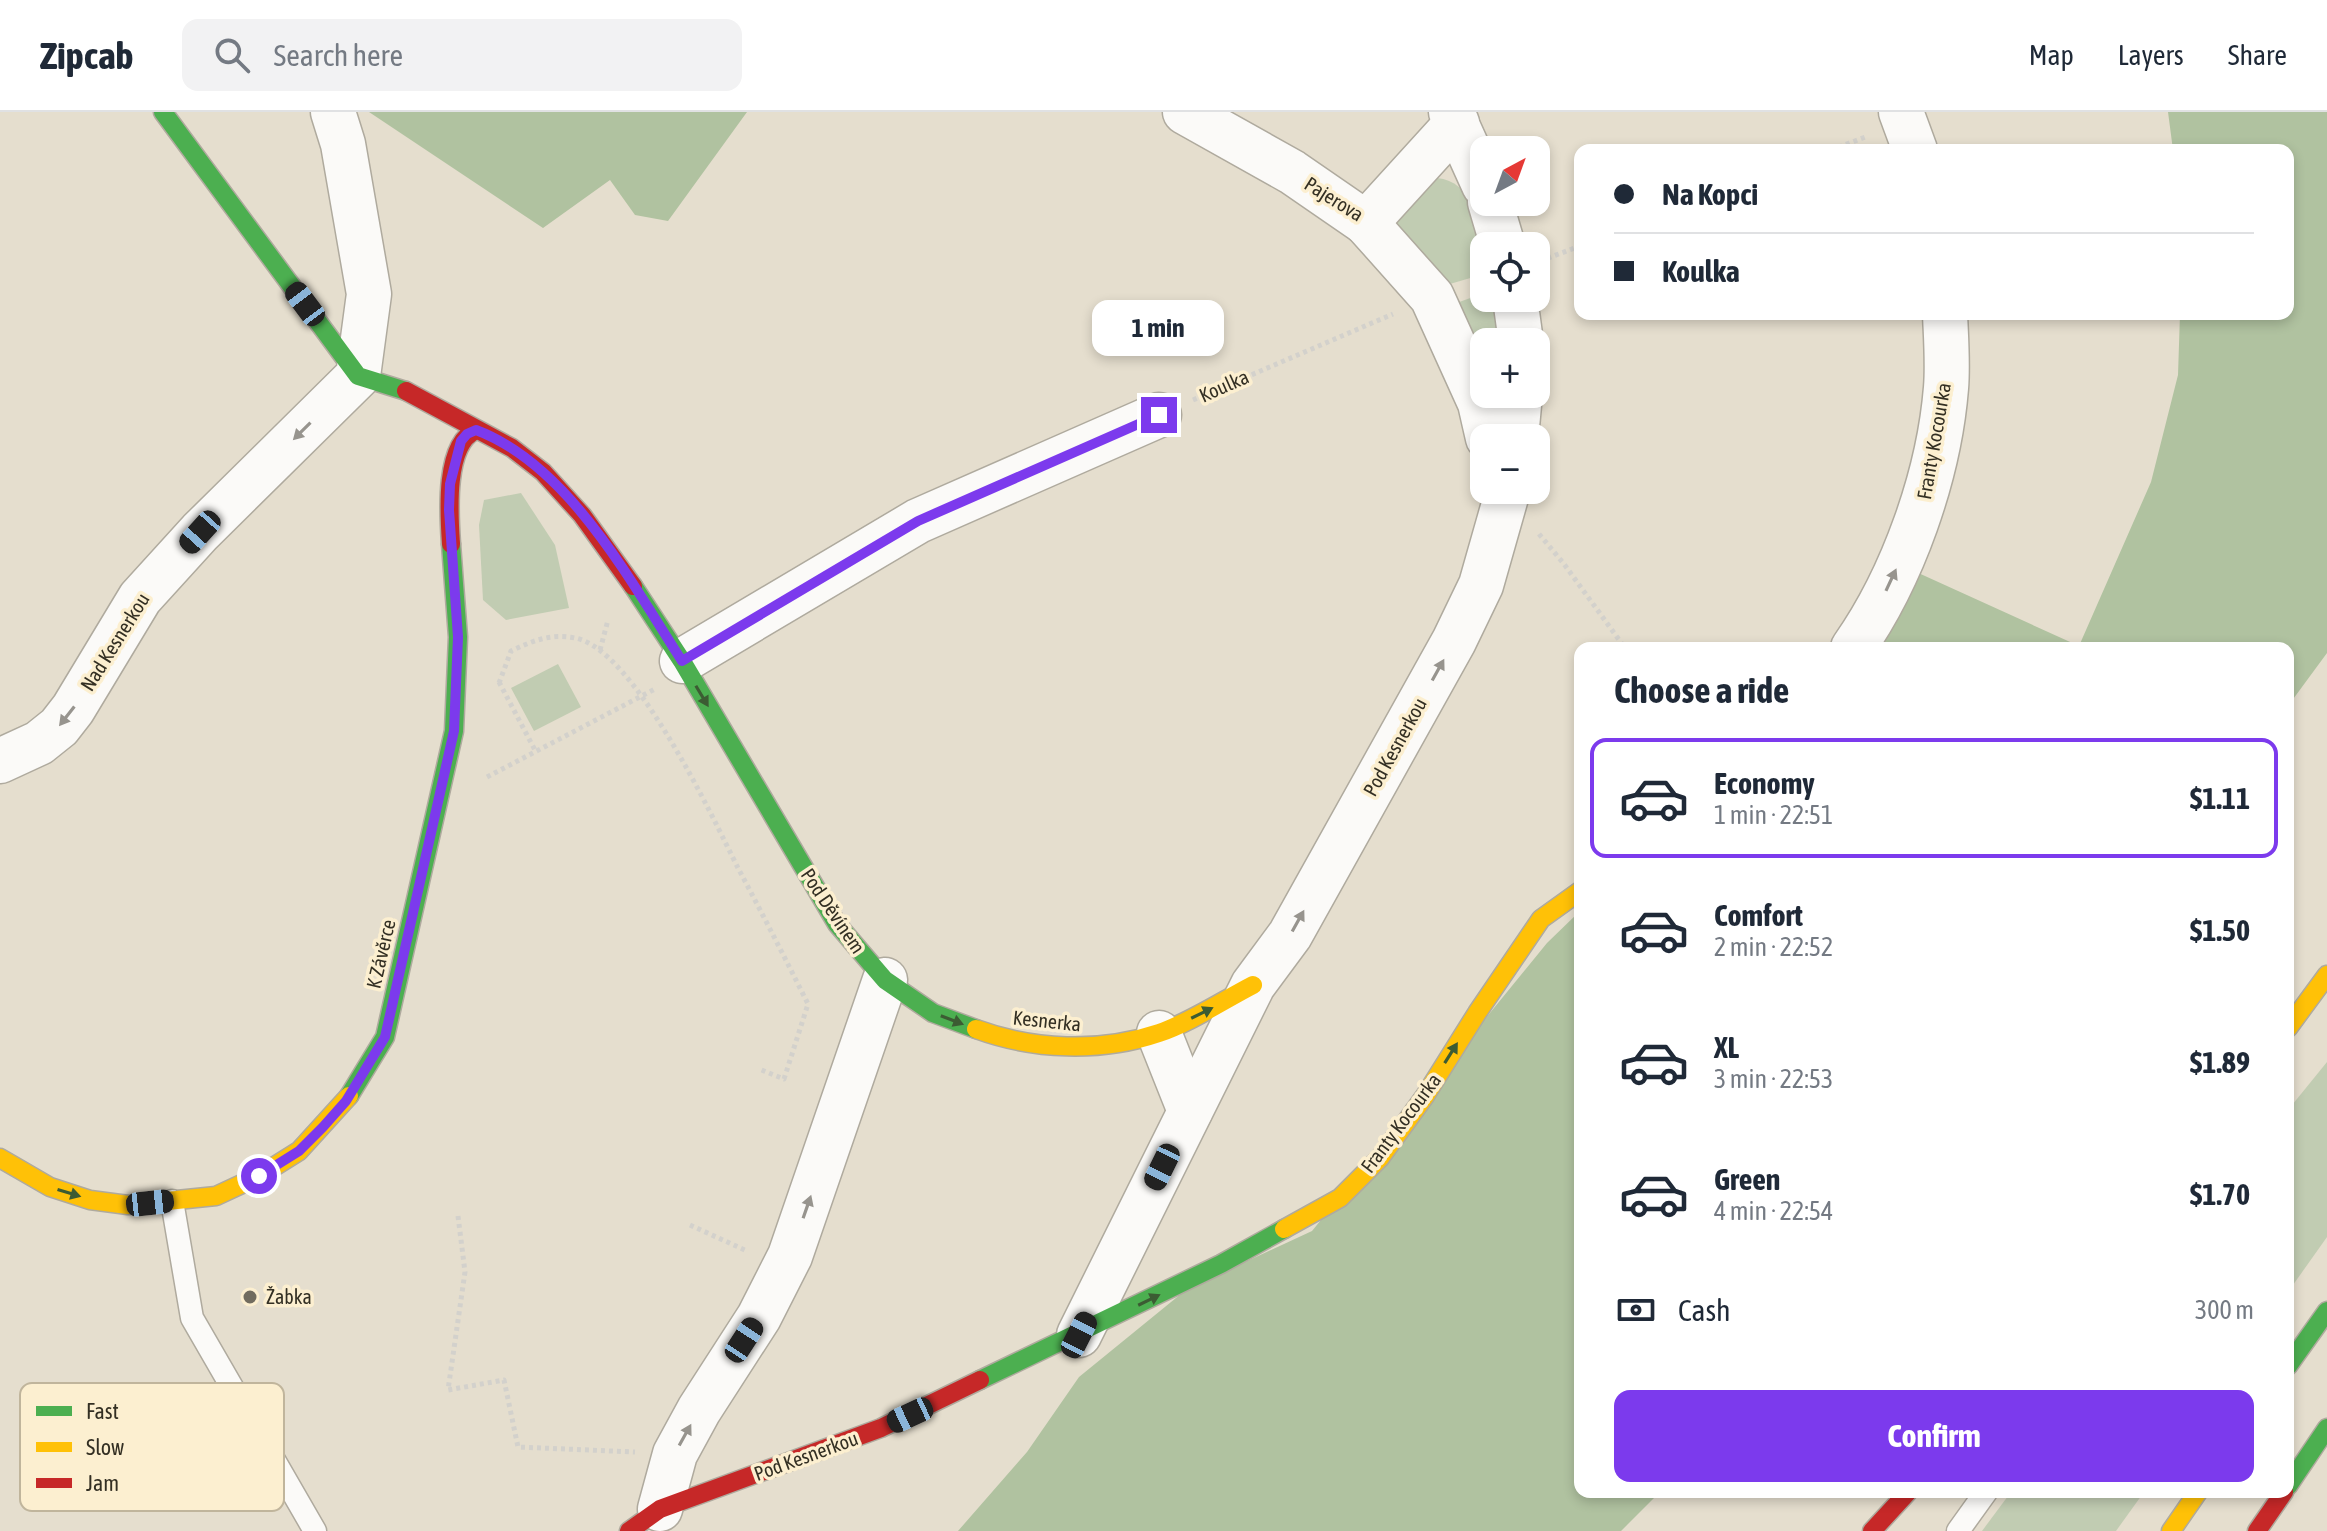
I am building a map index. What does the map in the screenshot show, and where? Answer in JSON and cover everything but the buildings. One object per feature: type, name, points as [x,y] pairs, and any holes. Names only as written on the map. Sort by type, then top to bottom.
[{"type":"main road","points":[[163,112],[358,376]]},
{"type":"main road","name":"Pod Děvínem","points":[[358,376],[413,393],[512,448],[543,472],[570,502],[608,548],[684,665],[837,924],[885,980]]},
{"type":"main road","name":"K Závěrce","points":[[0,1158],[50,1187],[90,1200],[128,1205],[216,1196],[259,1176],[299,1151],[346,1101],[385,1037],[454,731],[458,637],[450,484],[461,441],[476,430]]},
{"type":"main road","name":"Franty Kocourka","points":[[1079,1335],[1277,1235],[1340,1198],[1389,1146],[1541,919],[1574,895]]},
{"type":"main road","points":[[2294,1020],[2327,975]]},
{"type":"main road","name":"Kesnerka","points":[[885,980],[933,1013],[1009,1041],[1086,1048],[1159,1033],[1253,985]]},
{"type":"main road","points":[[2294,1358],[2327,1311]]},
{"type":"main road","name":"Pod Kesnerkou","points":[[645,1520],[881,1428],[1079,1335]]},
{"type":"main road","points":[[2294,1477],[2327,1428]]},
{"type":"main road","points":[[1872,1531],[1902,1498]]},
{"type":"main road","points":[[2171,1531],[2194,1498]]},
{"type":"main road","points":[[2258,1529],[2280,1498]]},
{"type":"street","points":[[333,112],[343,144],[369,294],[358,376]]},
{"type":"street","name":"Pajerova","points":[[1185,112],[1292,172],[1366,223],[1454,118]]},
{"type":"street","points":[[1901,112],[1913,144]]},
{"type":"street","points":[[1454,118],[1470,154]]},
{"type":"street","points":[[1366,223],[1432,297],[1480,403],[1485,424]]},
{"type":"street","name":"Franty Kocourka","points":[[1857,642],[1880,605],[1927,495],[1946,388],[1945,320]]},
{"type":"street","name":"Nad Kesnerkou","points":[[0,761],[39,743],[59,727],[140,598],[200,532],[358,376]]},
{"type":"street","points":[[684,665],[918,521],[1159,415]]},
{"type":"street","name":"Pod Kesnerkou","points":[[1079,1335],[1253,985],[1290,935],[1454,641],[1481,585],[1504,504]]},
{"type":"street","points":[[645,1520],[699,1410],[759,1317],[784,1269],[885,980]]},
{"type":"street","points":[[1159,1033],[1190,1111]]},
{"type":"lane","points":[[172,1201],[192,1318],[230,1383]]},
{"type":"lane","points":[[2294,1494],[2327,1461]]},
{"type":"lane","points":[[284,1477],[315,1531]]},
{"type":"lane","points":[[1958,1531],[1982,1498]]},
{"type":"lane","points":[[2258,1529],[2289,1498]]},
{"type":"path","points":[[1550,257],[1574,248]]},
{"type":"path","name":"Koulka","points":[[1159,415],[1432,297]]},
{"type":"path","points":[[1516,504],[1621,642]]},
{"type":"path","points":[[458,637],[478,647],[511,651],[539,638],[577,638],[600,650],[642,696],[688,767],[808,1004],[784,1079],[759,1069]]},
{"type":"path","points":[[497,693],[511,651]]},
{"type":"path","points":[[477,782],[642,696],[684,665]]},
{"type":"path","points":[[499,682],[536,752]]},
{"type":"path","points":[[458,1216],[465,1272],[448,1390],[504,1380],[518,1447],[591,1451]]},
{"type":"path","points":[[690,1225],[784,1269]]},
{"type":"green space","points":[[369,112],[747,112],[668,221],[635,215],[610,180],[543,228]]},
{"type":"green space","points":[[2168,112],[2327,112],[2327,653],[2294,698],[2294,642],[2081,642],[2151,482],[2178,375],[2180,320],[2294,320],[2294,144],[2172,144]]},
{"type":"green space","points":[[1437,178],[1451,182],[1462,190],[1470,201],[1470,216],[1476,216],[1480,230],[1470,232],[1470,278],[1443,286],[1398,231],[1395,221],[1427,180]]},
{"type":"green space","points":[[1470,298],[1470,312],[1499,312],[1500,328],[1470,328],[1470,341],[1451,305]]},
{"type":"green space","points":[[521,493],[555,545],[569,608],[506,620],[483,600],[479,525],[484,500]]},
{"type":"green space","points":[[1914,571],[2070,642],[1875,642]]},
{"type":"green space","points":[[558,664],[581,707],[534,731],[511,688]]},
{"type":"green space","points":[[1574,917],[1574,1498],[1654,1498],[1621,1531],[958,1531],[1027,1452],[1079,1377],[1187,1289],[1312,1231],[1547,943]]},
{"type":"green space","points":[[2327,1062],[2327,1237],[2294,1284],[2294,1103]]},
{"type":"green space","points":[[2007,1498],[2140,1498],[2116,1531],[1982,1531]]},
{"type":"traffic: fast","points":[[163,112],[358,376],[406,391]]},
{"type":"traffic: fast","points":[[349,1096],[385,1037],[454,731],[458,637],[451,544]]},
{"type":"traffic: fast","points":[[633,586],[682,661],[837,924],[885,980],[933,1013],[976,1029]]},
{"type":"traffic: fast","points":[[980,1380],[1221,1264],[1284,1229]]},
{"type":"traffic: fast","points":[[2294,1358],[2327,1311]]},
{"type":"traffic: fast","points":[[2294,1477],[2327,1428]]},
{"type":"traffic: slow","points":[[1284,1229],[1340,1198],[1380,1158],[1425,1096],[1541,919],[1574,895]]},
{"type":"traffic: slow","points":[[2294,1020],[2327,975]]},
{"type":"traffic: slow","points":[[976,1029],[1043,1045],[1114,1044],[1170,1029],[1253,985]]},
{"type":"traffic: slow","points":[[0,1158],[50,1187],[90,1200],[128,1205],[216,1196],[259,1176],[299,1151],[349,1096]]},
{"type":"traffic: slow","points":[[2171,1531],[2194,1498]]},
{"type":"traffic: jam","points":[[406,391],[512,448],[543,472],[582,515],[633,586]]},
{"type":"traffic: jam","points":[[451,544],[450,498],[454,464],[458,450],[476,430]]},
{"type":"traffic: jam","points":[[629,1531],[660,1509],[881,1428],[980,1380]]},
{"type":"traffic: jam","points":[[1872,1531],[1902,1498]]},
{"type":"traffic: jam","points":[[2257,1531],[2280,1498]]},
{"type":"place","name":"Žabka","points":[[250,1297]]},
{"type":"route","points":[[259,1176],[299,1151],[323,1127],[346,1101],[385,1037],[454,731],[458,637],[450,484],[454,461],[467,434],[476,430],[489,435],[543,472],[608,548],[682,661],[918,521],[1159,415]]}]
